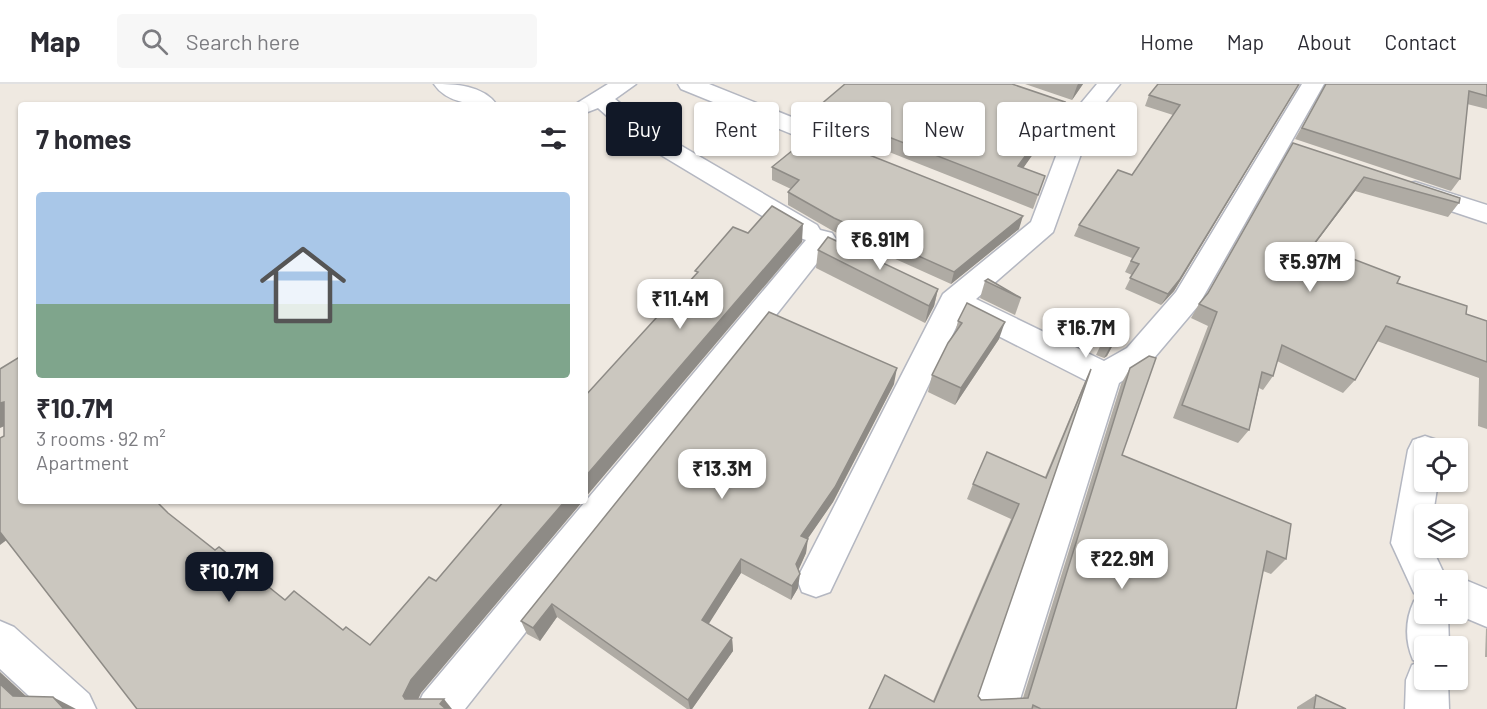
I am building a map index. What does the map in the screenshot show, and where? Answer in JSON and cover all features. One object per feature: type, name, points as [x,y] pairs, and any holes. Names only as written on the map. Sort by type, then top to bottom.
[{"type":"street","points":[[445,84],[478,102]]},
{"type":"street","points":[[438,709],[832,244],[592,102],[625,84]]},
{"type":"street","points":[[689,84],[877,160]]},
{"type":"street","points":[[816,579],[944,296],[1032,222],[1078,136],[1073,110],[1109,84]]},
{"type":"street","points":[[995,709],[1106,375],[1138,356],[1187,299],[1290,147],[1313,84]]},
{"type":"street","points":[[1388,180],[1487,214]]},
{"type":"street","points":[[944,296],[1106,375]]},
{"type":"street","points":[[1418,492],[1410,543],[1423,570]]},
{"type":"street","points":[[1468,599],[1487,608]]},
{"type":"street","points":[[0,641],[74,709]]},
{"type":"street","points":[[1427,690],[1427,709]]},
{"type":"building","points":[[845,84],[1012,84],[1065,102],[997,102],[997,156],[1025,156],[1018,166],[1045,176],[1038,195],[938,156],[985,156],[985,102],[903,102],[903,143],[891,138],[891,102],[824,102]]},
{"type":"building","points":[[1158,84],[1299,84],[1180,279],[1168,294],[1130,278],[1139,264],[1131,261],[1139,248],[1079,225],[1118,170],[1132,175],[1180,105],[1149,95]]},
{"type":"building","points":[[1326,84],[1487,84],[1487,96],[1469,91],[1460,179],[1302,128]]},
{"type":"building","points":[[1293,143],[1460,198],[1459,203],[1364,177],[1314,244],[1400,277],[1397,283],[1467,306],[1466,314],[1487,321],[1487,362],[1386,326],[1355,380],[1282,345],[1273,376],[1262,372],[1249,430],[1182,405],[1217,312],[1199,304],[1208,293]]},
{"type":"building","points":[[791,152],[791,156],[872,156],[1023,216],[954,272],[834,218],[788,192],[799,180],[772,167]]},
{"type":"building","points":[[772,206],[803,224],[588,474],[588,393],[698,272],[695,271],[733,227],[748,233]]},
{"type":"building","points":[[828,237],[938,289],[929,306],[818,250]]},
{"type":"building","points":[[988,279],[1021,298],[985,281]]},
{"type":"building","points":[[967,303],[1005,322],[961,388],[932,375],[948,343],[962,323],[958,321]]},
{"type":"building","points":[[769,312],[897,368],[835,487],[801,536],[808,539],[796,564],[800,574],[792,586],[741,559],[702,620],[732,638],[688,700],[552,604],[533,628],[521,621]]},
{"type":"building","points":[[1106,334],[1116,339],[1113,341],[1104,337]]},
{"type":"building","points":[[1149,356],[1156,358],[1122,455],[1291,524],[1286,559],[1267,551],[1236,709],[1041,709],[1033,705],[1032,709],[869,709],[885,675],[934,702],[1019,504],[973,484],[987,452],[1046,478],[1091,369],[978,696],[981,700],[1028,698],[1130,368]]},
{"type":"building","points":[[18,358],[18,504],[159,504],[215,550],[219,547],[285,600],[294,591],[343,630],[346,627],[370,645],[429,577],[436,581],[501,504],[562,504],[411,680],[403,696],[405,699],[444,699],[440,704],[446,709],[137,709],[0,532],[0,438],[4,436],[4,402],[0,403],[0,369]]},
{"type":"building","points":[[0,684],[13,696],[53,697],[64,709],[0,709]]},
{"type":"building","points":[[1316,695],[1346,709],[1314,709]]}]
